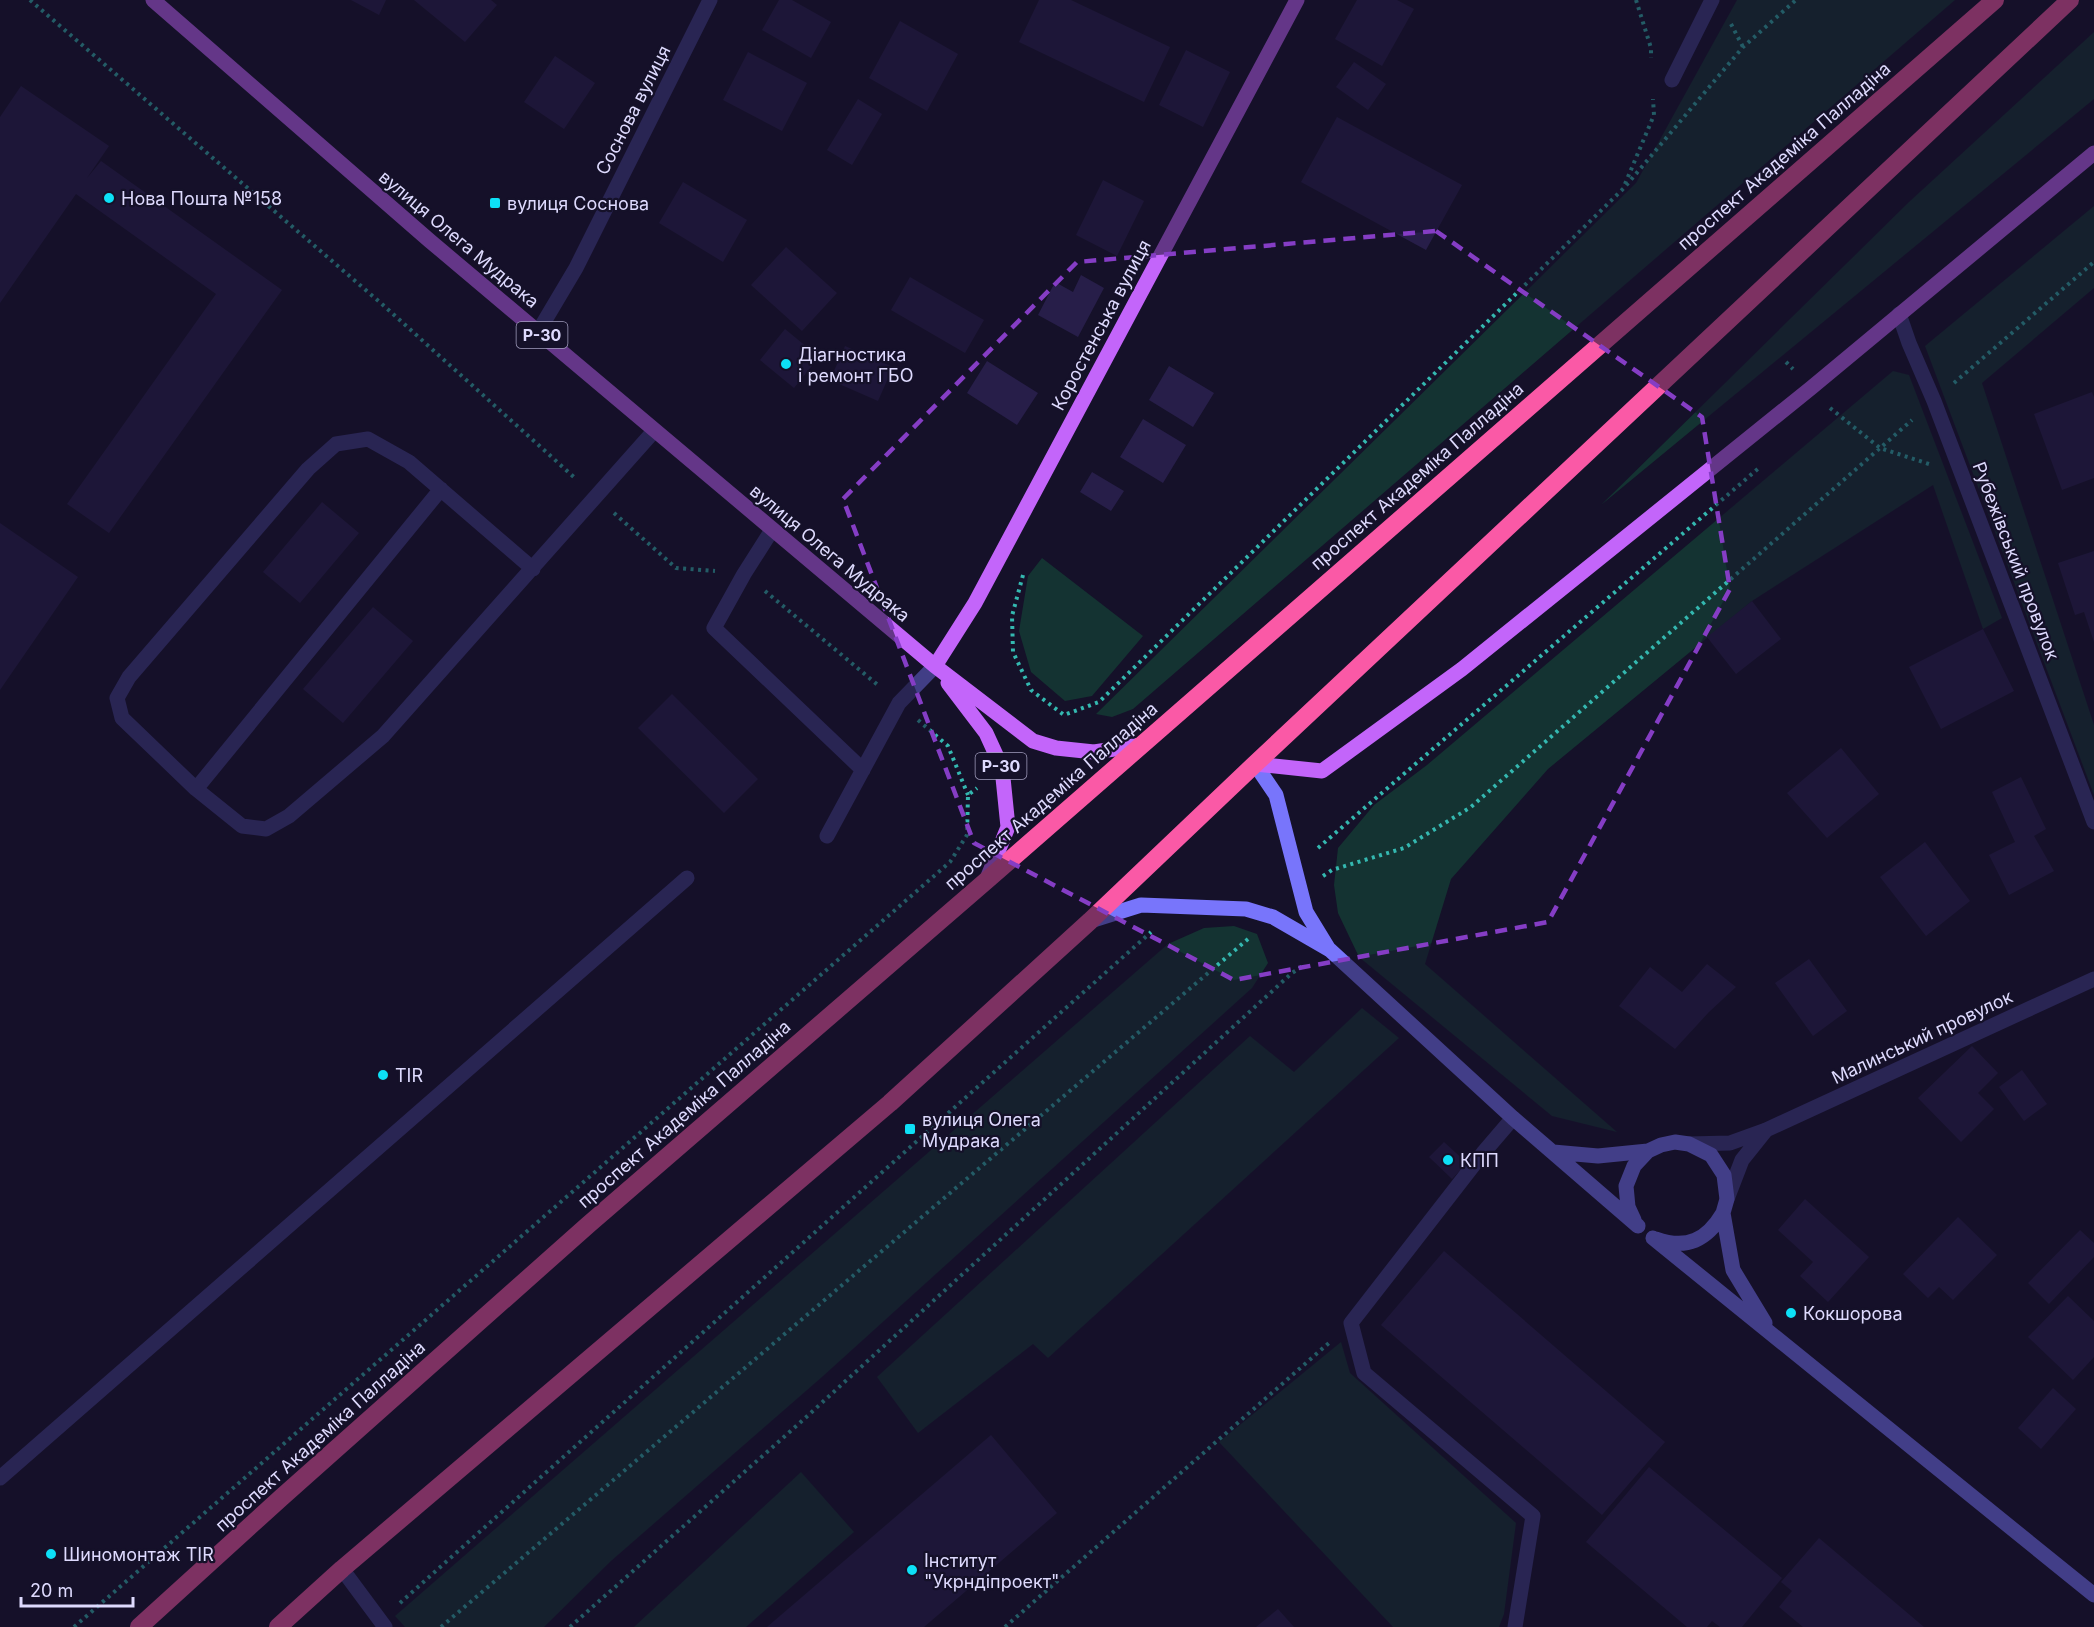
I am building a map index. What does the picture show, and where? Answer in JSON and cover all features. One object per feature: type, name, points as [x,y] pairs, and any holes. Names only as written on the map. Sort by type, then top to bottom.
[{"type":"highway","name":"проспект Академіка Палладіна","points":[[139,1627],[588,1225],[986,881],[1995,0]]},
{"type":"highway","points":[[278,1627],[342,1569],[890,1103],[1090,921],[2070,0]]},
{"type":"main road","name":"вулиця Олега Мудрака","points":[[153,0],[430,242],[654,431],[935,666],[1033,741],[1056,748],[1094,752],[1141,746]]},
{"type":"main road","name":"Коростенська вулиця","points":[[935,666],[975,603],[1297,0]]},
{"type":"main road","points":[[1256,764],[1322,771],[1462,669],[1802,396],[2094,153]]},
{"type":"main road","name":"вулиця Олега Мудрака","points":[[935,666],[986,733],[1002,768],[1008,826],[986,881]]},
{"type":"street","name":"Соснова вулиця","points":[[538,332],[576,268],[710,0]]},
{"type":"street","points":[[1672,80],[1712,0]]},
{"type":"street","name":"Рубежівський провулок","points":[[1899,314],[2094,822]]},
{"type":"street","points":[[533,568],[409,462],[368,440],[336,444],[308,468],[129,677],[117,698],[122,718],[196,789],[242,826],[266,829],[289,816],[383,736],[533,568],[654,431]]},
{"type":"street","points":[[196,789],[441,489]]},
{"type":"street","points":[[772,530],[714,628],[863,770]]},
{"type":"street","points":[[827,836],[899,703],[935,666]]},
{"type":"street","points":[[1256,764],[1276,795],[1306,912],[1330,950]]},
{"type":"street","points":[[0,1478],[687,878]]},
{"type":"street","points":[[1090,921],[1141,905],[1246,909],[1273,916],[1330,950],[1513,1118],[1638,1226],[2094,1595]]},
{"type":"street","name":"Малинський провулок","points":[[1689,1144],[1730,1143],[1766,1130],[2094,980]]},
{"type":"street","points":[[1513,1118],[1483,1153],[1351,1323],[1364,1373],[1533,1516],[1515,1627]]},
{"type":"street","name":"Малинський провулок","points":[[1725,1206],[1742,1160],[1766,1130]]},
{"type":"street","points":[[1553,1152],[1598,1156],[1648,1151],[1675,1142],[1689,1144],[1711,1155],[1724,1175],[1725,1206],[1733,1270],[1772,1333]]},
{"type":"street","points":[[1638,1226],[1628,1208],[1626,1186],[1634,1166],[1648,1151]]},
{"type":"street","points":[[1653,1238],[1669,1243],[1686,1243],[1701,1238],[1715,1227],[1725,1206]]},
{"type":"street","points":[[342,1569],[382,1624]]},
{"type":"path","points":[[30,0],[383,305],[676,568],[744,574],[899,703],[948,746],[968,795],[967,835],[950,862],[74,1627]]},
{"type":"path","points":[[1636,0],[1651,48],[1651,59]]},
{"type":"path","points":[[1033,741],[1064,715],[1099,702],[1624,188],[1743,47],[1796,0]]},
{"type":"path","points":[[1624,188],[1654,115],[1653,93]]},
{"type":"path","points":[[1954,383],[2094,261]]},
{"type":"path","points":[[1786,362],[1793,369]]},
{"type":"path","points":[[1838,401],[1829,408],[1880,448],[1962,475]]},
{"type":"path","points":[[1332,870],[1404,848],[1471,807],[1914,418]]},
{"type":"path","points":[[1294,867],[1766,462]]},
{"type":"path","points":[[1023,573],[1012,616],[1013,652],[1031,690],[1064,715]]},
{"type":"path","points":[[968,795],[1002,768]]},
{"type":"path","points":[[382,1624],[1152,931]]},
{"type":"path","points":[[441,1627],[1250,937]]},
{"type":"path","points":[[570,1627],[802,1420],[1292,973],[1330,950]]},
{"type":"path","points":[[1005,1627],[1351,1323]]},
{"type":"highlighted area","points":[[1436,231],[1702,417],[1730,589],[1548,922],[1234,980],[974,843],[843,499],[1077,262]]},
{"type":"green space","points":[[1737,0],[1955,0],[1133,709],[1112,717],[1096,714],[1636,183]]},
{"type":"green space","points":[[2094,32],[2094,99],[1601,505],[1909,202]]},
{"type":"green space","points":[[2094,206],[2094,288],[1982,383],[2094,725],[2094,795],[1925,346]]},
{"type":"green space","points":[[1893,371],[1909,375],[2002,618],[1983,629],[1933,485],[1752,601],[1548,769],[1451,879],[1425,964],[1617,1132],[1552,1116],[1359,957],[1338,913],[1334,885],[1338,848],[1374,805],[1427,765]]},
{"type":"green space","points":[[1042,558],[1143,636],[1092,696],[1065,701],[1031,672],[1019,631],[1028,576]]},
{"type":"green space","points":[[1234,926],[1257,934],[1268,963],[1252,988],[822,1377],[611,1561],[544,1627],[405,1627],[395,1616],[1168,944],[1204,928]]},
{"type":"green space","points":[[1362,1008],[1399,1038],[1048,1358],[1033,1344],[918,1433],[877,1377],[1250,1036],[1294,1072]]},
{"type":"green space","points":[[1341,1342],[1350,1373],[1516,1523],[1504,1614],[1499,1627],[1393,1627],[1219,1442]]},
{"type":"green space","points":[[801,1472],[854,1532],[746,1627],[634,1627]]},
{"type":"building","points":[[351,0],[386,0],[379,15]]},
{"type":"building","points":[[414,0],[491,0],[497,5],[465,42]]},
{"type":"building","points":[[779,0],[792,0],[831,22],[811,58],[762,30]]},
{"type":"building","points":[[1039,0],[1071,0],[1170,47],[1144,102],[1019,42]]},
{"type":"building","points":[[1357,0],[1397,0],[1414,9],[1382,66],[1335,39]]},
{"type":"building","points":[[900,21],[958,54],[927,111],[869,78]]},
{"type":"building","points":[[1186,50],[1230,72],[1203,127],[1159,105]]},
{"type":"building","points":[[748,52],[807,83],[782,131],[723,100]]},
{"type":"building","points":[[555,56],[595,83],[564,129],[524,102]]},
{"type":"building","points":[[1354,62],[1386,84],[1368,110],[1336,87]]},
{"type":"building","points":[[21,86],[109,146],[87,178],[101,161],[282,290],[109,533],[67,504],[216,294],[76,194],[0,303],[0,117]]},
{"type":"building","points":[[858,99],[882,114],[852,165],[827,150]]},
{"type":"building","points":[[1337,117],[1462,185],[1426,250],[1301,182]]},
{"type":"building","points":[[1103,180],[1144,201],[1117,256],[1076,235]]},
{"type":"building","points":[[683,182],[747,220],[723,262],[659,223]]},
{"type":"building","points":[[786,247],[837,293],[802,331],[751,285]]},
{"type":"building","points":[[1081,275],[1104,288],[1078,337],[1038,315],[1055,282],[1073,292]]},
{"type":"building","points":[[910,277],[984,320],[965,353],[891,310]]},
{"type":"building","points":[[785,329],[819,357],[794,388],[760,360]]},
{"type":"building","points":[[845,346],[893,367],[878,401],[830,380]]},
{"type":"building","points":[[987,361],[1038,393],[1017,425],[967,393]]},
{"type":"building","points":[[1169,366],[1214,393],[1193,427],[1149,400]]},
{"type":"building","points":[[2092,392],[2094,397],[2094,478],[2062,490],[2034,414]]},
{"type":"building","points":[[1143,419],[1186,445],[1163,483],[1120,457]]},
{"type":"building","points":[[1092,472],[1124,491],[1111,511],[1080,492]]},
{"type":"building","points":[[322,502],[359,533],[300,603],[263,572]]},
{"type":"building","points":[[0,523],[78,577],[0,690]]},
{"type":"building","points":[[2094,551],[2094,642],[2084,612],[2075,615],[2058,563]]},
{"type":"building","points":[[1752,601],[1781,639],[1736,674],[1707,637]]},
{"type":"building","points":[[373,607],[413,641],[343,723],[303,689]]},
{"type":"building","points":[[1983,629],[2014,691],[1941,729],[1909,667]]},
{"type":"building","points":[[672,694],[758,779],[724,813],[638,728]]},
{"type":"building","points":[[1841,748],[1879,794],[1827,838],[1787,793]]},
{"type":"building","points":[[2021,777],[2046,829],[2034,836],[2054,871],[2009,895],[1989,855],[2015,842],[1992,792]]},
{"type":"building","points":[[1925,842],[1970,901],[1926,936],[1880,877]]},
{"type":"building","points":[[1809,959],[1847,1011],[1813,1036],[1775,983]]},
{"type":"building","points":[[1707,964],[1736,987],[1675,1049],[1619,1006],[1650,967],[1682,992]]},
{"type":"building","points":[[1972,1046],[1998,1073],[1978,1093],[1994,1109],[1961,1142],[1918,1098]]},
{"type":"building","points":[[2022,1070],[2047,1104],[2024,1121],[1999,1087]]},
{"type":"building","name":"КПП","points":[[1444,1142],[1467,1163],[1452,1179],[1429,1157]]},
{"type":"building","points":[[1805,1199],[1869,1257],[1828,1302],[1800,1276],[1813,1262],[1778,1230]]},
{"type":"building","points":[[1958,1217],[1997,1255],[1953,1300],[1939,1287],[1928,1298],[1903,1274]]},
{"type":"building","points":[[2080,1230],[2094,1243],[2094,1257],[2049,1304],[2028,1283]]},
{"type":"building","points":[[1444,1251],[1665,1442],[1602,1515],[1381,1325]]},
{"type":"building","points":[[2068,1296],[2094,1321],[2094,1357],[2073,1380],[2028,1337]]},
{"type":"building","points":[[2053,1388],[2076,1409],[2041,1449],[2018,1428]]},
{"type":"building","name":"Інститут \"Укрндіпроект\"","points":[[991,1435],[1057,1513],[924,1627],[767,1627]]},
{"type":"building","points":[[1649,1467],[1782,1578],[1742,1627],[1720,1627],[1712,1621],[1707,1627],[1687,1627],[1586,1542]]},
{"type":"building","points":[[1819,1538],[1924,1627],[1803,1627],[1779,1607],[1792,1591],[1781,1582]]},
{"type":"building","points":[[1278,1609],[1294,1627],[1256,1627]]},
{"type":"place","name":"Нова Пошта №158","points":[[109,198]]},
{"type":"place","name":"вулиця Соснова","points":[[495,203]]},
{"type":"place","name":"Діагностика і ремонт ГБО","points":[[786,364]]},
{"type":"place","name":"TIR","points":[[383,1075]]},
{"type":"place","name":"вулиця Олега Мудрака","points":[[910,1129]]},
{"type":"place","name":"КПП","points":[[1448,1160]]},
{"type":"place","name":"Кокшорова","points":[[1791,1313]]},
{"type":"place","name":"Шиномонтаж TIR","points":[[51,1554]]},
{"type":"place","name":"Інститут \"Укрндіпроект\"","points":[[912,1570]]}]
